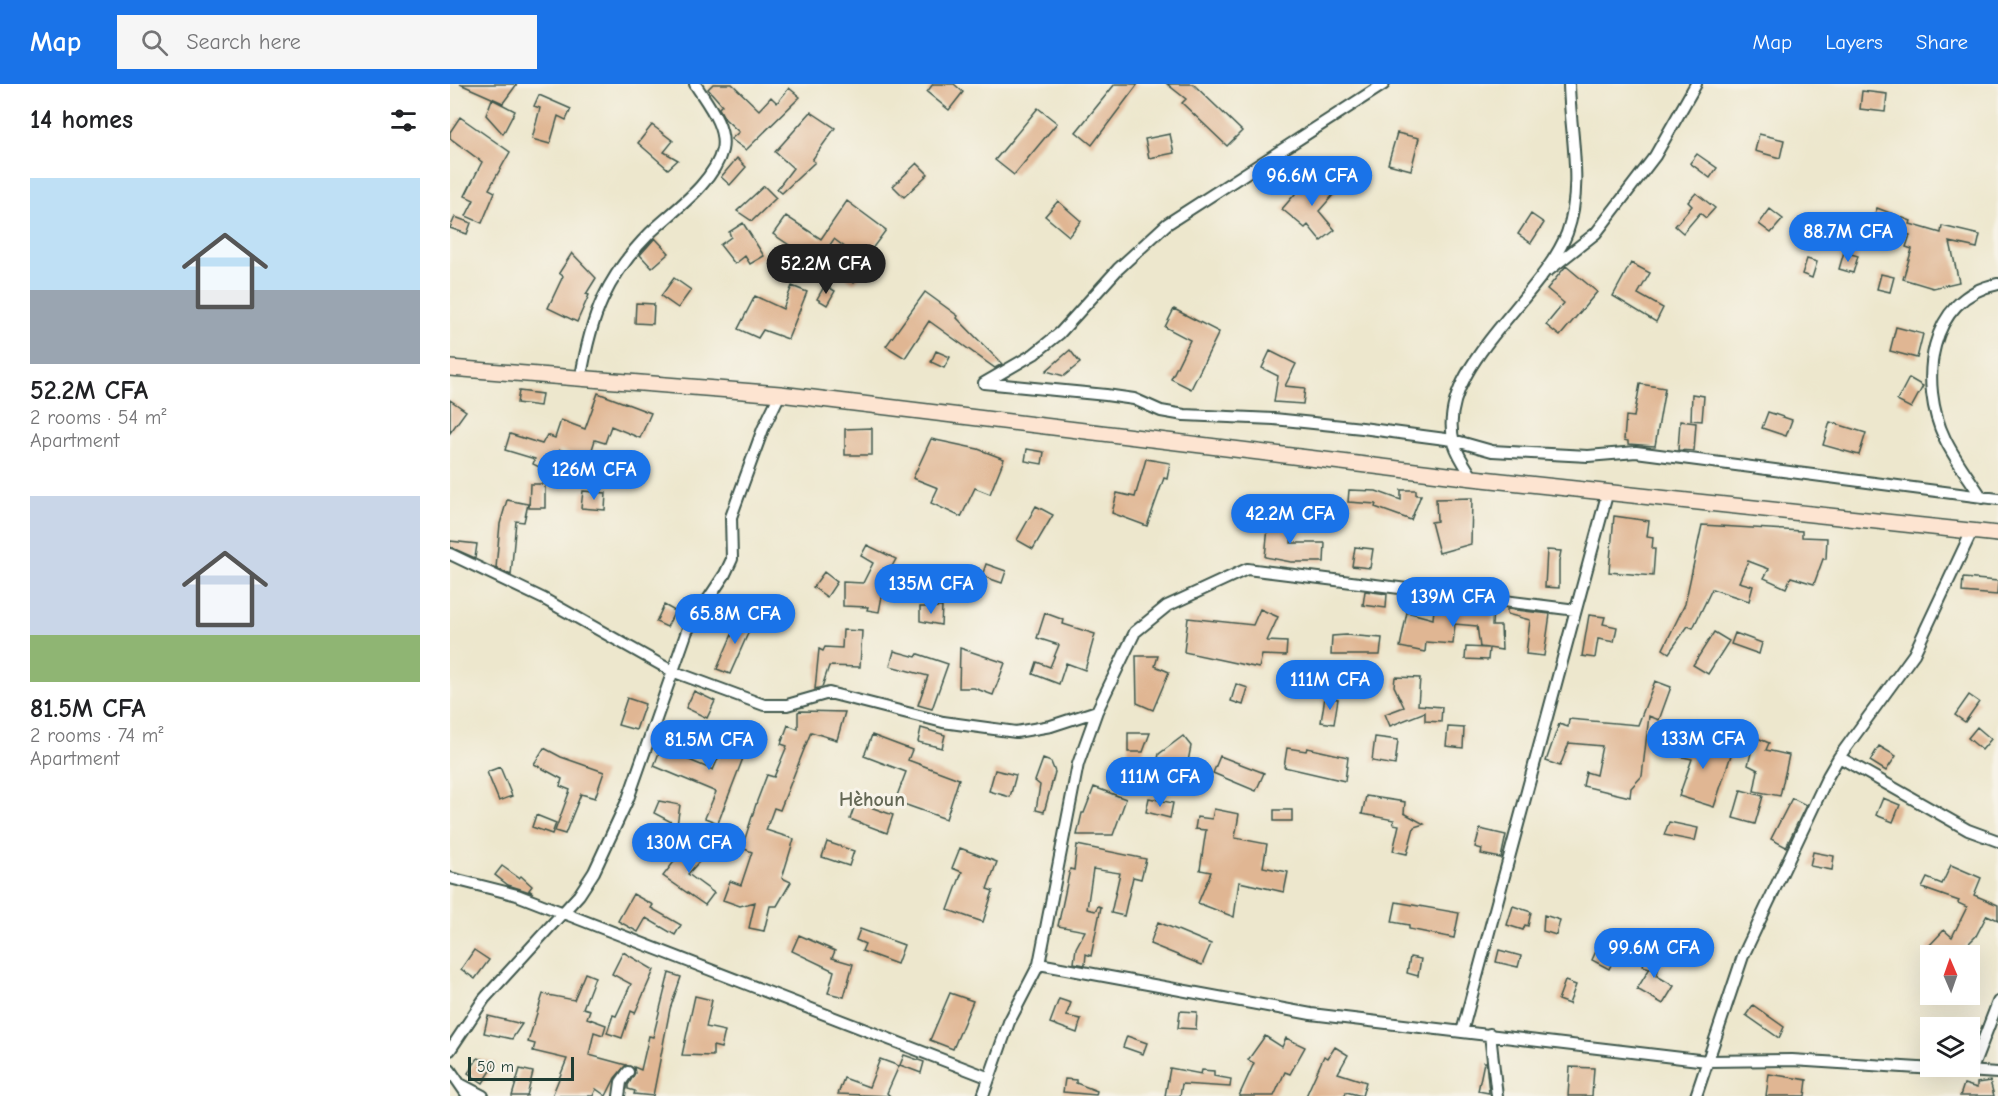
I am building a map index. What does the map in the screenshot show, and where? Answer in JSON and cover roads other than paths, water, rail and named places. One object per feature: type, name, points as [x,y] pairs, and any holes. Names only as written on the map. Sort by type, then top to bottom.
[{"type":"main road","points":[[450,368],[780,394],[1473,478],[1998,534]]},
{"type":"street","points":[[581,377],[589,330],[603,295],[618,269],[651,232],[695,193],[722,151],[722,136],[716,117],[695,84]]},
{"type":"street","points":[[1384,84],[1167,224],[1118,269],[1060,333],[1034,354],[984,383],[1134,399],[1161,411],[1184,415],[1274,419],[1453,440],[1492,451],[1588,456],[1636,452],[1998,499]]},
{"type":"street","points":[[1547,272],[1566,234],[1575,206],[1569,84]]},
{"type":"street","points":[[1473,478],[1458,455],[1453,440],[1451,415],[1460,385],[1477,358],[1547,272],[1596,233],[1655,156],[1696,84]]},
{"type":"street","points":[[1982,498],[1944,438],[1930,372],[1936,339],[1955,305],[1982,287],[1998,284]]},
{"type":"street","points":[[450,1050],[484,999],[563,912],[594,872],[628,799],[687,631],[725,574],[732,559],[731,517],[763,429],[780,394]]},
{"type":"street","points":[[1462,1032],[1608,491]]},
{"type":"street","points":[[1696,1096],[1743,956],[1839,757],[1914,654],[1972,531]]},
{"type":"street","points":[[450,554],[544,599],[672,671],[764,705],[787,705],[829,693],[943,722],[1016,732],[1051,726],[1097,711]]},
{"type":"street","points":[[983,1096],[987,1077],[1009,1022],[1039,964],[1078,764],[1097,711],[1135,632],[1167,606],[1247,569],[1576,610]]},
{"type":"street","points":[[1839,757],[1968,830],[1998,841]]},
{"type":"street","points":[[450,878],[517,895],[563,912],[987,1077]]},
{"type":"street","points":[[1039,964],[1311,1014],[1462,1032],[1707,1061],[1792,1060],[1920,1069]]},
{"type":"street","points":[[1980,1049],[1998,1002]]},
{"type":"street","points":[[1490,1034],[1497,1096]]},
{"type":"street","points":[[450,1070],[468,1096]]},
{"type":"street","points":[[619,1096],[621,1082],[628,1072]]},
{"type":"street","points":[[1980,1072],[1998,1073]]},
{"type":"street","points":[[461,1085],[483,1096]]},
{"type":"district","name":"Hèhoun","points":[[872,799]]}]
